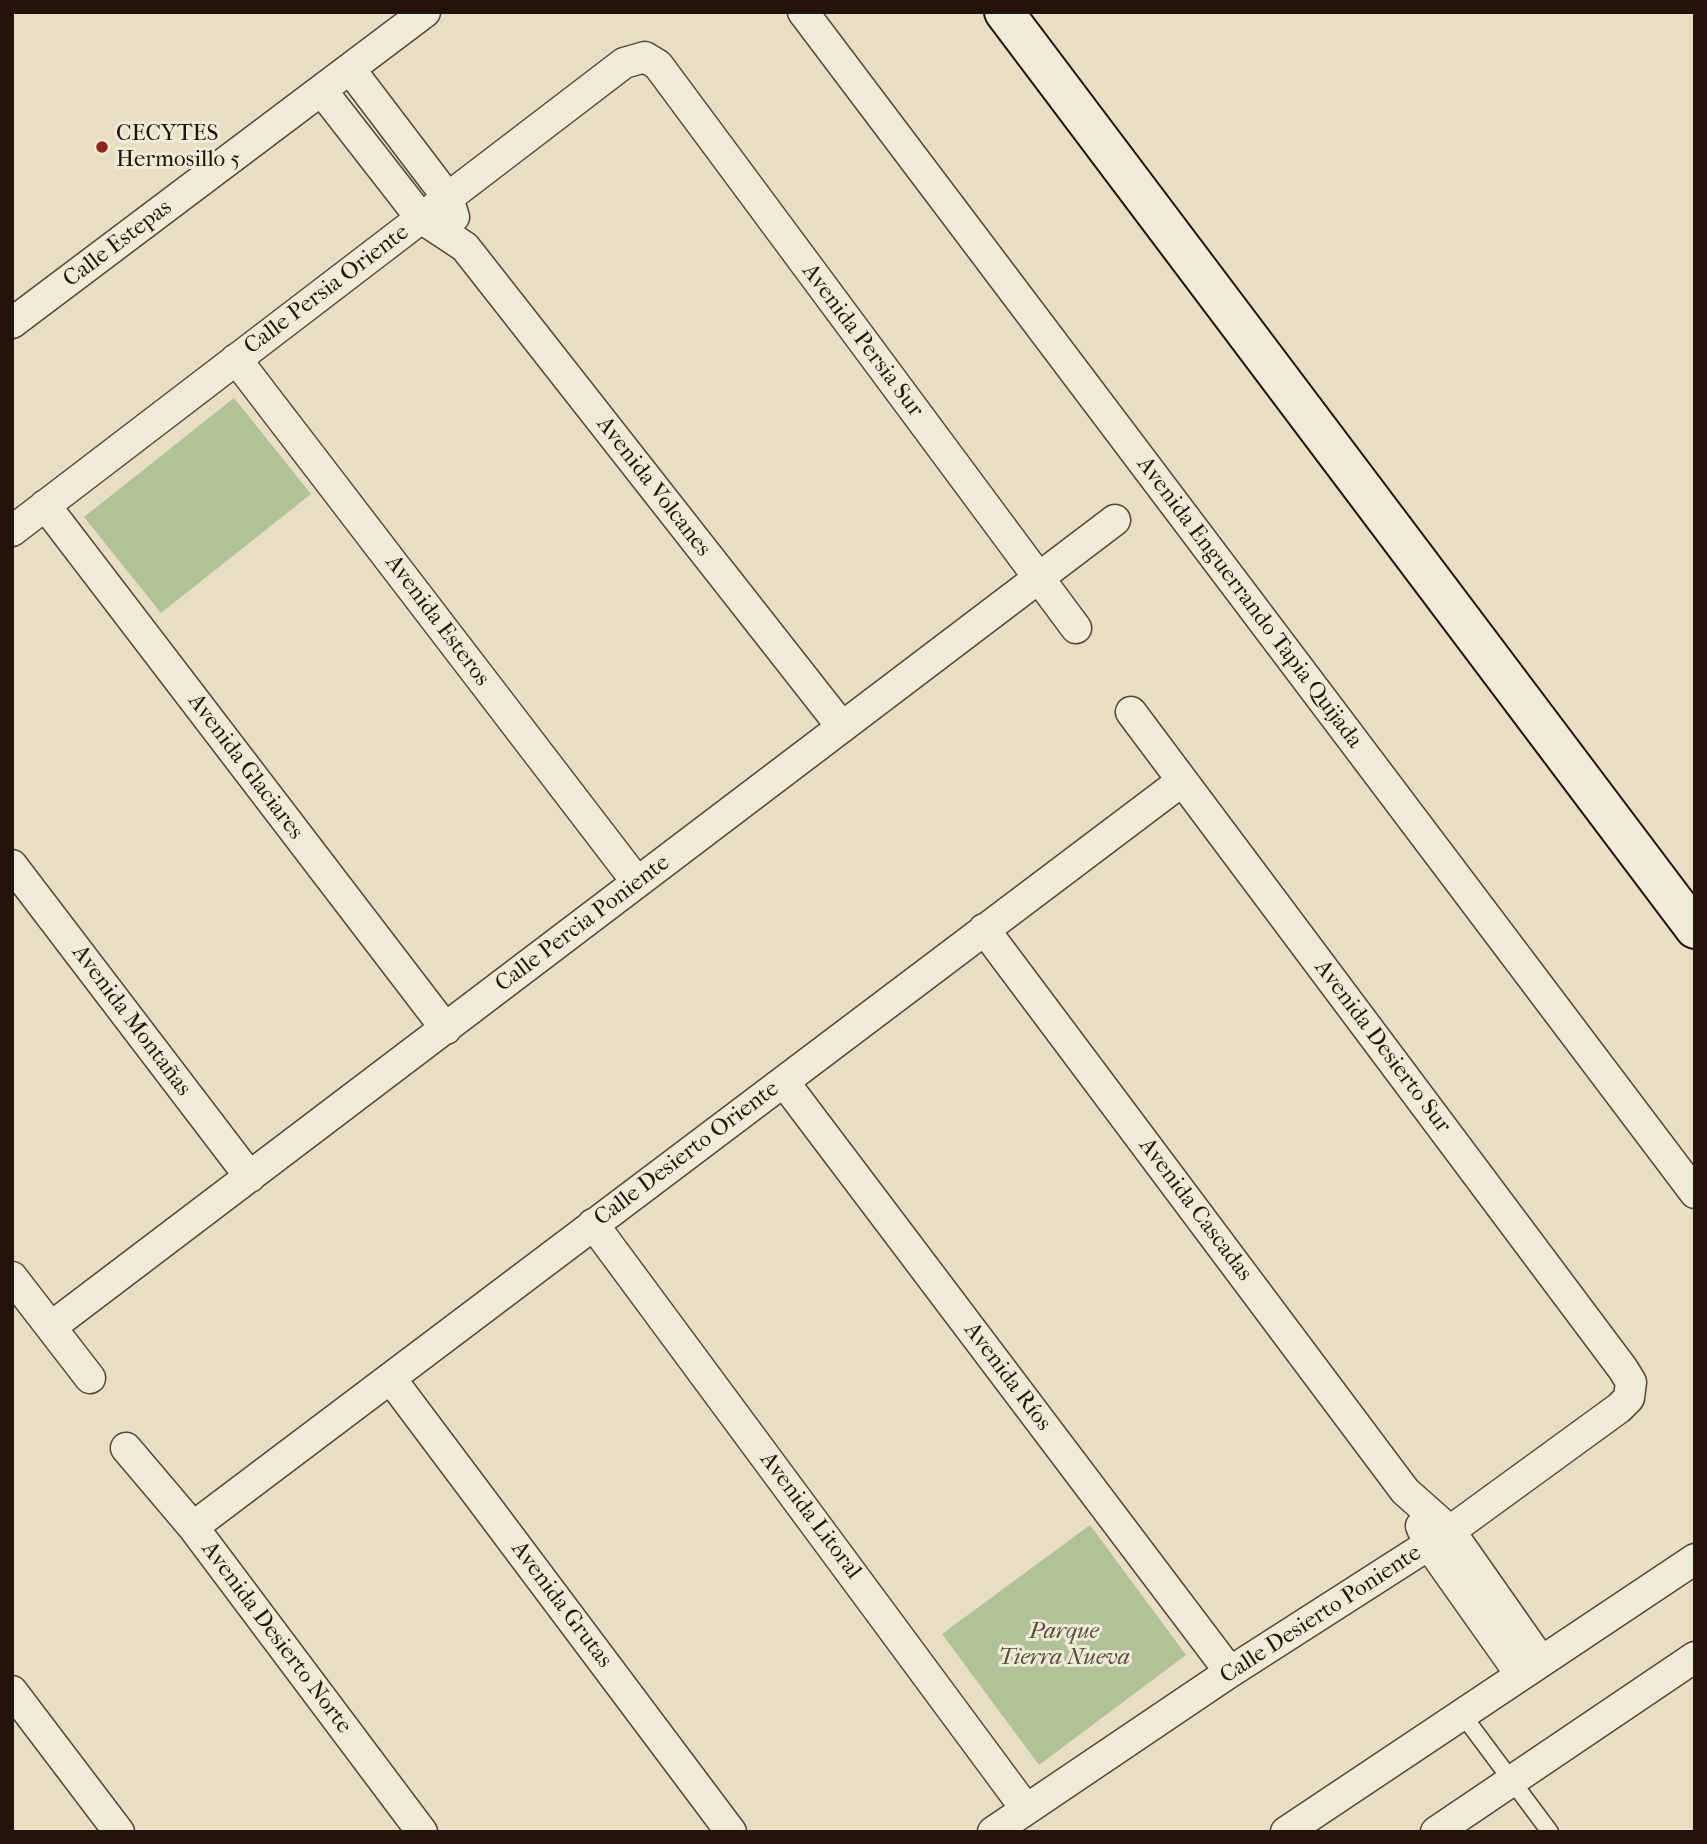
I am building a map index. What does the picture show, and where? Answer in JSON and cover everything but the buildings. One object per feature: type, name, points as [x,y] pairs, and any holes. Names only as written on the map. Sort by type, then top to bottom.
[{"type":"street","name":"Calle Estepas","points":[[12,323],[425,12]]},
{"type":"street","name":"Avenida Enguerrando Tapia Quijada","points":[[803,12],[1695,1193]]},
{"type":"street","points":[[1004,12],[1695,929]]},
{"type":"street","name":"Calle Persia Oriente","points":[[12,531],[624,63],[645,57]]},
{"type":"street","name":"Avenida Persia Sur","points":[[645,57],[658,65],[1076,628]]},
{"type":"street","name":"Avenida Volcanes","points":[[350,69],[448,198],[465,247]]},
{"type":"street","name":"Avenida Volcanes","points":[[321,91],[421,218],[465,247],[842,727]]},
{"type":"street","name":"Avenida Esteros","points":[[236,359],[637,882]]},
{"type":"street","name":"Avenida Glaciares","points":[[45,505],[446,1029]]},
{"type":"street","name":"Calle Percia Poniente","points":[[51,1327],[1115,520]]},
{"type":"street","name":"Avenida Desierto Sur","points":[[1131,712],[1631,1382]]},
{"type":"street","name":"Calle Desierto Oriente","points":[[193,1527],[1182,781]]},
{"type":"street","name":"Avenida Montañas","points":[[12,865],[250,1177]]},
{"type":"street","name":"Avenida Cascadas","points":[[984,929],[1405,1491],[1531,1668]]},
{"type":"street","name":"Avenida Ríos","points":[[784,1082],[1230,1672]]},
{"type":"street","name":"Avenida Litoral","points":[[593,1224],[1026,1809]]},
{"type":"street","points":[[12,1277],[90,1378]]},
{"type":"street","name":"Avenida Grutas","points":[[391,1379],[731,1832]]},
{"type":"street","name":"Calle Desierto Poniente","points":[[993,1832],[1230,1672],[1439,1538],[1619,1408],[1629,1398],[1631,1382]]},
{"type":"street","name":"Avenida Desierto Norte","points":[[126,1448],[193,1527],[422,1832]]},
{"type":"street","points":[[1286,1832],[1695,1559]]},
{"type":"street","points":[[1436,1832],[1695,1657]]},
{"type":"street","points":[[18,1710],[119,1832]]},
{"type":"lane","points":[[1462,1714],[1550,1832]]},
{"type":"green space","points":[[234,398],[311,494],[161,613],[84,517]]},
{"type":"green space","name":"Parque Tierra Nueva","points":[[1090,1525],[1186,1655],[1039,1765],[942,1634]]},
{"type":"place","name":"CECYTES Hermosillo 5","points":[[102,147]]}]
